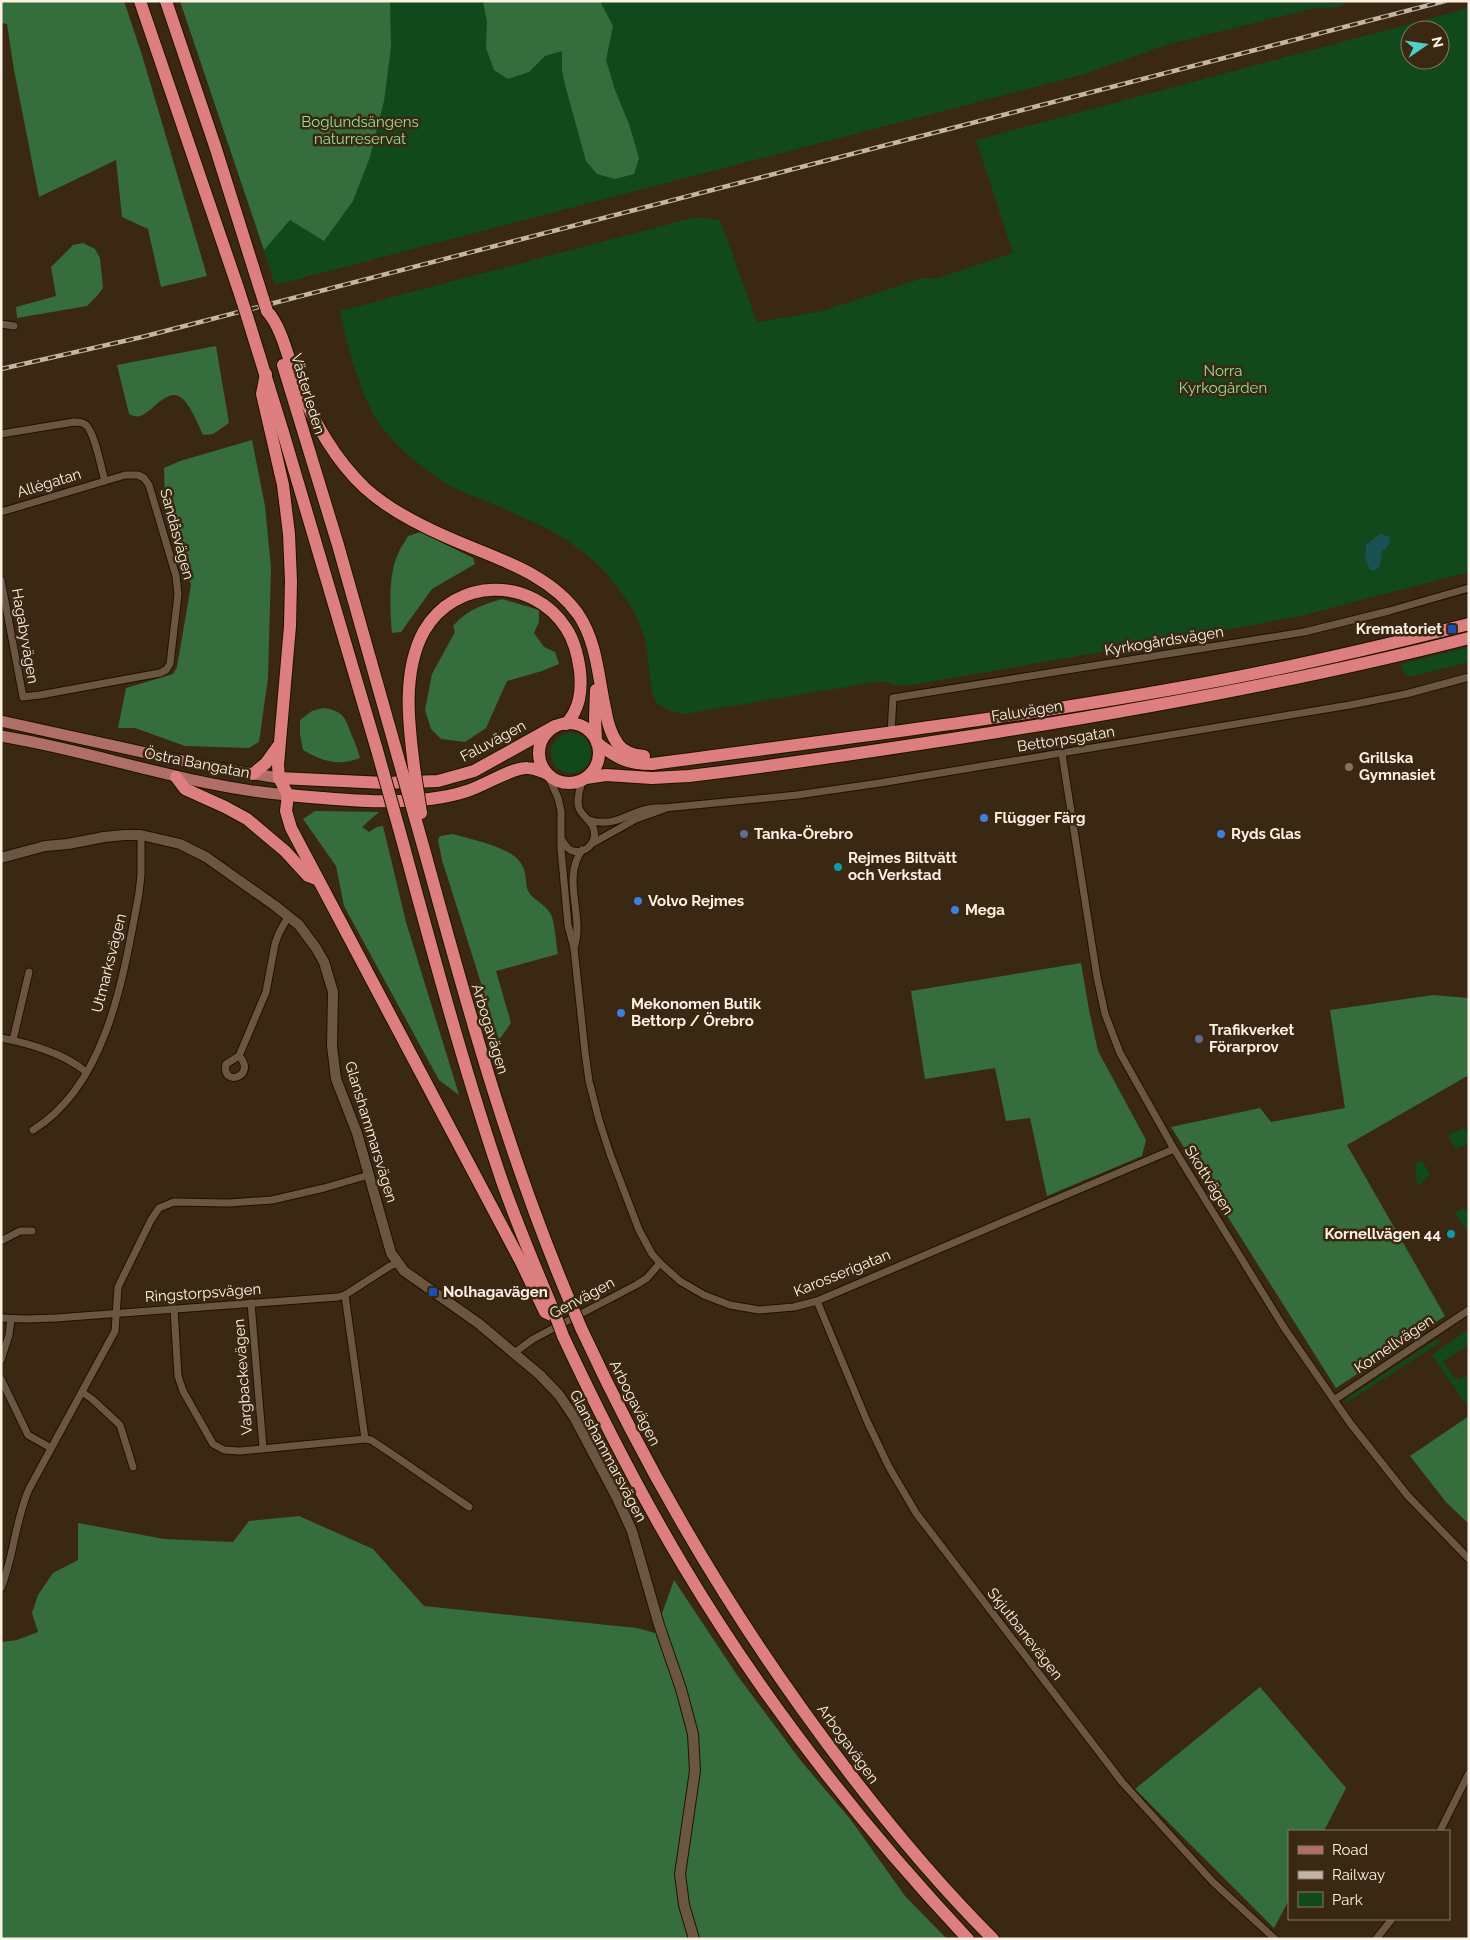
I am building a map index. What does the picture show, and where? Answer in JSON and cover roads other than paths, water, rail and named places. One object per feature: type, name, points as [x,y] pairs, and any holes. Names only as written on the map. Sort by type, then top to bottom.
[{"type":"highway","points":[[140,1],[266,374],[273,417],[377,750],[484,1128],[517,1221],[563,1336],[649,1508],[728,1636],[836,1786],[904,1869],[968,1939]]},
{"type":"highway","points":[[166,1],[215,146],[266,311],[274,319],[302,408],[315,422],[332,450],[347,470],[366,489],[388,506],[424,526],[521,569],[542,581],[562,597],[577,613],[588,631],[594,649],[610,728],[618,744],[625,751],[634,755],[658,757],[719,755]]},
{"type":"highway","name":"Västerleden","points":[[302,408],[301,426],[409,774],[410,798]]},
{"type":"highway","points":[[278,434],[290,550],[291,596],[278,764],[279,778],[288,795],[286,811],[291,828],[521,1262],[545,1312],[556,1317]]},
{"type":"highway","points":[[427,860],[409,774],[411,743],[410,703],[415,656],[424,632],[438,613],[452,601],[469,593],[493,589],[510,590],[527,595],[546,606],[565,625],[577,656],[581,684],[577,707],[560,725],[547,733],[540,745],[540,760],[547,774]]},
{"type":"highway","name":"Faluvägen","points":[[597,742],[618,758],[642,764],[891,732],[1071,706],[1241,676],[1338,656],[1469,624]]},
{"type":"highway","name":"Faluvägen","points":[[584,780],[606,775],[646,778],[689,776],[934,742],[1075,720],[1314,674],[1469,638]]},
{"type":"highway","points":[[390,799],[421,800],[454,795],[486,784],[518,769],[529,768],[565,783],[584,780],[594,771],[598,761],[599,751],[595,718],[597,670]]},
{"type":"highway","points":[[560,725],[576,724],[586,728],[597,742]]},
{"type":"highway","name":"Faluvägen","points":[[385,784],[431,782],[464,775],[560,725]]},
{"type":"highway","points":[[253,774],[266,763],[280,743]]},
{"type":"highway","points":[[176,777],[185,788],[219,803],[247,819],[285,851],[308,876],[320,882]]},
{"type":"highway","name":"Östra Bangatan","points":[[279,778],[385,784]]},
{"type":"highway","points":[[288,795],[314,788],[318,781]]},
{"type":"highway","name":"Östra Bangatan","points":[[288,795],[390,799]]},
{"type":"highway","name":"Arbogavägen","points":[[410,798],[458,978],[503,1126],[538,1225],[581,1328],[625,1420],[665,1496],[755,1642],[867,1796],[918,1857],[993,1939]]},
{"type":"main road","name":"Östra Bangatan","points":[[1,721],[206,766],[279,778]]},
{"type":"main road","name":"Östra Bangatan","points":[[1,736],[27,740],[218,786],[288,795]]},
{"type":"street","points":[[1,324],[14,326]]},
{"type":"street","points":[[1,434],[82,422],[87,426],[91,434],[105,481]]},
{"type":"street","name":"Sandåsvägen","points":[[22,696],[40,695],[160,673],[166,670],[170,664],[178,585],[149,485],[144,478],[132,474],[105,481]]},
{"type":"street","name":"Allégatan","points":[[1,512],[105,481]]},
{"type":"street","name":"Hagabyvägen","points":[[1,580],[22,696]]},
{"type":"street","name":"Kyrkogårdsvägen","points":[[891,732],[894,698],[1304,632],[1389,611],[1469,588]]},
{"type":"street","name":"Bettorpsgatan","points":[[589,820],[607,824],[647,809],[797,795],[1062,754],[1350,705],[1406,694],[1469,678]]},
{"type":"street","name":"Skottvägen","points":[[1062,754],[1102,1003],[1120,1053],[1174,1149],[1283,1326],[1334,1400],[1408,1496],[1469,1558]]},
{"type":"street","name":"Karosserigatan","points":[[547,774],[560,804],[568,925],[574,948],[589,1081],[599,1120],[639,1230],[652,1254],[680,1281],[704,1295],[730,1305],[760,1310],[794,1307],[817,1301],[1174,1149]]},
{"type":"street","points":[[561,838],[568,848],[574,851],[582,850],[593,844],[595,832],[589,820],[583,816],[578,807],[584,780]]},
{"type":"street","name":"Bettorpsgatan","points":[[593,844],[636,819],[664,808]]},
{"type":"street","name":"Glanshammarsvägen","points":[[1,858],[44,846],[68,844],[104,837],[141,835],[166,840],[192,849],[274,905],[299,925],[316,948],[324,962],[333,992],[332,1046],[336,1079],[357,1134],[391,1253],[404,1272],[478,1323],[550,1385],[570,1412],[619,1503],[637,1547],[648,1589],[681,1689],[693,1734],[695,1771],[680,1874],[684,1905],[694,1939]]},
{"type":"street","name":"Utmarksvägen","points":[[33,1130],[43,1124],[66,1102],[86,1072],[100,1044],[116,999],[139,894],[141,835]]},
{"type":"street","name":"Karosserigatan","points":[[574,948],[577,940],[574,868],[582,850]]},
{"type":"street","points":[[239,1056],[266,992],[275,944],[288,917]]},
{"type":"street","points":[[13,1040],[29,972]]},
{"type":"street","points":[[1,1038],[48,1051],[81,1067],[86,1072]]},
{"type":"street","points":[[1,1588],[8,1571],[22,1507],[28,1489],[115,1331],[118,1287],[151,1220],[160,1208],[174,1202],[230,1204],[272,1200],[369,1175]]},
{"type":"street","points":[[1,1241],[20,1231],[32,1231]]},
{"type":"street","name":"Ringstorpsvägen","points":[[1,1318],[117,1313],[345,1295],[390,1266],[398,1263]]},
{"type":"street","name":"Genvägen","points":[[514,1353],[532,1338],[636,1285],[647,1278],[660,1263]]},
{"type":"street","points":[[345,1295],[365,1439]]},
{"type":"street","name":"Skjutbanevägen","points":[[817,1301],[889,1467],[916,1513],[1122,1782],[1213,1882],[1275,1939]]},
{"type":"street","name":"Vargbackevägen","points":[[251,1303],[263,1448]]},
{"type":"street","points":[[174,1309],[178,1376],[183,1390],[209,1438],[216,1447],[224,1450],[240,1451],[371,1440],[469,1507]]},
{"type":"street","name":"Kornellvägen","points":[[1334,1400],[1469,1310]]},
{"type":"street","points":[[1,1360],[9,1335],[11,1319]]},
{"type":"street","points":[[1,1380],[28,1435],[51,1448]]},
{"type":"street","points":[[82,1392],[120,1425],[133,1466]]},
{"type":"street","points":[[1440,1830],[1469,1773]]},
{"type":"street","points":[[1376,1939],[1391,1920]]},
{"type":"water","points":[[1380,534],[1390,537],[1390,542],[1382,551],[1380,565],[1375,570],[1370,570],[1365,558],[1366,545]]},
{"type":"railway","points":[[1,369],[142,337],[1445,1]]},
{"type":"place","name":"Krematoriet","points":[[1452,629]]},
{"type":"place","name":"Grillska Gymnasiet","points":[[1349,767]]},
{"type":"place","name":"Flügger Färg","points":[[984,818]]},
{"type":"place","name":"Tanka-Örebro","points":[[744,834]]},
{"type":"place","name":"Ryds Glas","points":[[1221,834]]},
{"type":"place","name":"Rejmes Biltvätt och Verkstad","points":[[838,867]]},
{"type":"place","name":"Volvo Rejmes","points":[[638,901]]},
{"type":"place","name":"Mega","points":[[955,910]]},
{"type":"place","name":"Mekonomen Butik Bettorp / Örebro","points":[[621,1013]]},
{"type":"place","name":"Trafikverket Förarprov","points":[[1199,1039]]},
{"type":"place","name":"Kornellvägen 44","points":[[1451,1234]]},
{"type":"place","name":"Nolhagavägen","points":[[433,1292]]},
{"type":"park label","name":"Boglundsängens naturreservat","points":[[360,130]]},
{"type":"park label","name":"Norra Kyrkogården","points":[[1223,380]]}]
